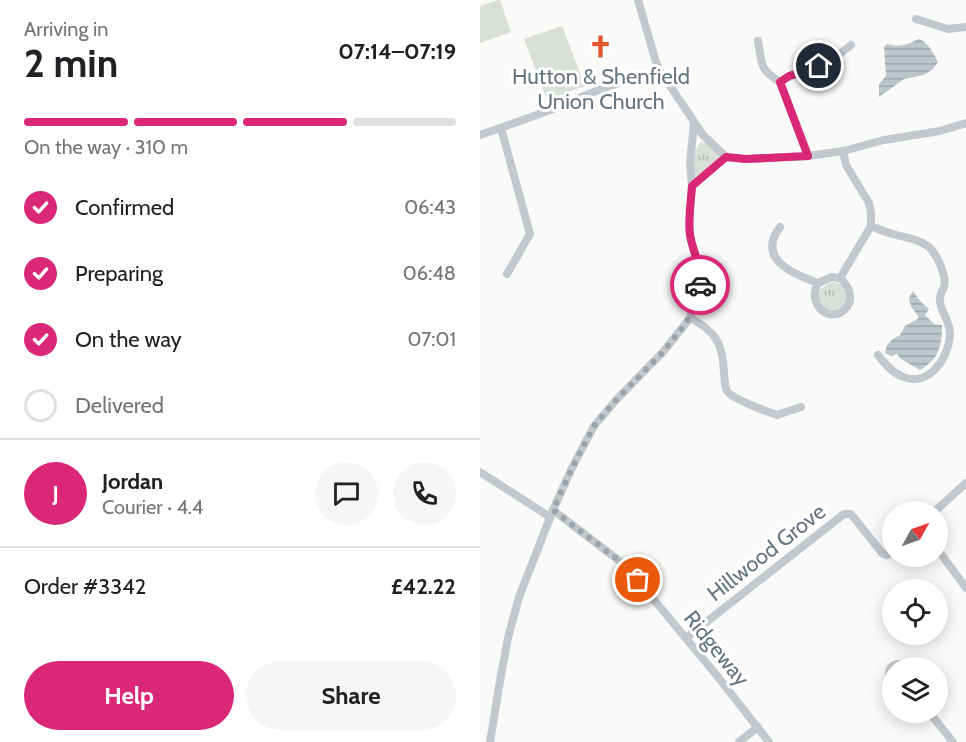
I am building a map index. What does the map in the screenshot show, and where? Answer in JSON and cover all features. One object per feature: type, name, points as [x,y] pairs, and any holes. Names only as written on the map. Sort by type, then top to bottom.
[{"type":"street","points":[[638,0],[656,62],[664,78],[693,123],[726,157],[746,159],[808,156],[940,131],[966,123]]},
{"type":"street","points":[[916,19],[948,29],[966,27]]},
{"type":"street","points":[[758,40],[764,71],[780,82],[808,156]]},
{"type":"street","points":[[780,82],[789,76],[830,62],[851,45]]},
{"type":"street","points":[[648,77],[656,62]]},
{"type":"street","points":[[480,135],[618,83],[648,77],[664,78]]},
{"type":"street","points":[[490,742],[508,639],[519,597],[551,513],[572,468],[594,426],[663,352],[690,318],[701,282],[689,226],[693,123]]},
{"type":"street","points":[[501,128],[531,234],[507,274]]},
{"type":"street","points":[[840,278],[871,226],[869,203],[846,165],[843,151]]},
{"type":"street","points":[[692,186],[726,157]]},
{"type":"street","points":[[871,226],[890,234],[920,241],[934,252],[945,279],[940,302],[948,320],[950,336],[939,364],[933,372],[924,377],[908,378],[894,372],[878,355]]},
{"type":"street","points":[[780,227],[773,238],[772,245],[777,259],[796,275],[818,283],[832,277],[840,278],[849,288],[848,307],[839,313],[826,313],[818,306],[814,296],[818,283]]},
{"type":"street","points":[[690,318],[704,326],[717,339],[724,359],[725,388],[732,395],[777,415],[801,407]]},
{"type":"street","name":"Ridgeway","points":[[480,472],[551,513],[626,566],[769,742]]},
{"type":"street","points":[[946,501],[966,483]]},
{"type":"street","name":"Hillwood Grove","points":[[686,638],[844,514],[851,514],[882,553]]},
{"type":"street","points":[[948,564],[966,588]]},
{"type":"street","points":[[938,723],[953,742]]},
{"type":"street","points":[[739,742],[758,727]]},
{"type":"green space","points":[[500,0],[511,32],[480,43],[480,6]]},
{"type":"green space","points":[[562,26],[585,86],[547,100],[524,39]]},
{"type":"green space","points":[[701,142],[706,143],[722,157],[697,180],[694,159]]},
{"type":"green space","points":[[834,282],[846,290],[846,305],[838,310],[830,310],[824,308],[819,297],[825,285]]},
{"type":"shaded area","points":[[919,39],[928,46],[938,62],[924,75],[904,79],[879,97],[879,84],[886,76],[884,47],[887,44],[904,45]]},
{"type":"shaded area","points":[[913,291],[929,309],[925,315],[934,324],[942,325],[938,351],[920,370],[901,359],[897,354],[891,356],[885,353],[887,345],[900,335],[905,326],[919,318],[909,298]]},
{"type":"way so far","points":[[638,580],[626,566],[553,510],[594,426],[663,352],[687,322],[700,285]]},
{"type":"place","name":"Hutton & Shenfield Union Church","points":[[601,47]]},
{"type":"route","points":[[700,285],[689,226],[692,186],[726,157],[746,159],[808,156],[780,82],[789,76],[819,66]]}]
